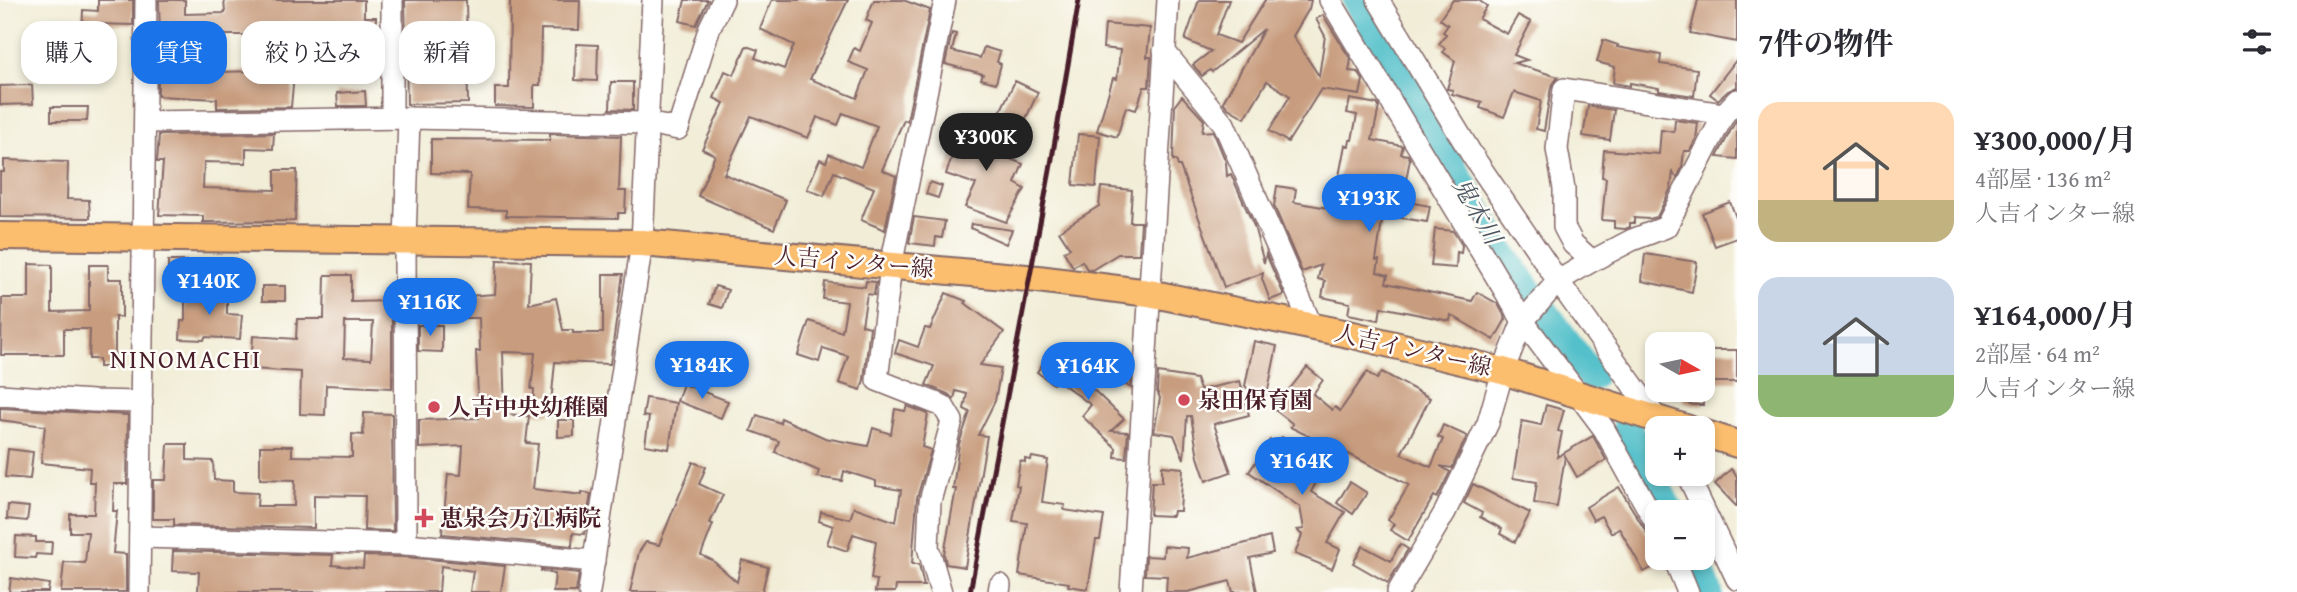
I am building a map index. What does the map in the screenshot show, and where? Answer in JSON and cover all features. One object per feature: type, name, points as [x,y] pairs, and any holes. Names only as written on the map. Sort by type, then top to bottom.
[{"type":"main road","name":"人吉インター線","points":[[0,236],[642,243],[990,274],[1149,293],[1312,327],[1503,371],[1645,418]]},
{"type":"main road","points":[[1715,437],[1737,444]]},
{"type":"street","points":[[139,592],[146,0]]},
{"type":"street","points":[[391,0],[400,118],[405,240],[406,544]]},
{"type":"street","points":[[589,592],[642,243],[653,0]]},
{"type":"street","points":[[146,122],[400,118],[646,122],[678,129],[709,29],[723,0]]},
{"type":"street","points":[[941,592],[928,547],[930,501],[952,421],[943,406],[877,380],[891,265],[943,0]]},
{"type":"street","points":[[1131,592],[1168,0]]},
{"type":"street","points":[[1330,0],[1523,321],[1604,429],[1645,503]]},
{"type":"street","points":[[1378,0],[1472,155],[1655,416]]},
{"type":"street","points":[[1164,51],[1224,124],[1312,327]]},
{"type":"street","points":[[1398,592],[1445,512],[1489,422],[1503,371],[1523,321],[1558,281],[1632,240],[1666,227],[1730,107],[1564,89],[1557,149],[1564,189],[1564,227],[1573,244],[1592,261]]},
{"type":"street","points":[[0,395],[142,402]]},
{"type":"street","points":[[1693,486],[1737,579]]},
{"type":"street","points":[[140,537],[406,544],[594,561]]},
{"type":"street","points":[[1679,570],[1688,592]]},
{"type":"building","points":[[98,0],[133,0],[131,25],[117,25],[117,21],[83,21],[83,10],[98,11]]},
{"type":"building","points":[[159,0],[185,0],[185,14],[225,13],[224,0],[364,0],[364,17],[376,17],[376,21],[241,21],[241,35],[227,35],[227,21],[160,21]]},
{"type":"building","points":[[405,0],[466,0],[466,21],[405,21]]},
{"type":"building","points":[[510,0],[580,0],[579,30],[541,29],[540,85],[534,85],[534,107],[495,106],[495,88],[509,88]]},
{"type":"building","points":[[685,0],[708,0],[696,25],[680,21]]},
{"type":"building","points":[[772,0],[848,0],[810,79],[857,98],[868,70],[848,62],[854,48],[860,51],[872,23],[866,20],[874,0],[903,0],[930,10],[907,121],[904,120],[882,170],[896,176],[885,230],[861,220],[874,188],[834,172],[824,196],[807,189],[820,159],[826,162],[829,154],[861,167],[877,126],[843,113],[838,125],[817,117],[808,138],[751,116],[724,174],[786,200],[774,229],[698,196],[715,155],[702,149],[724,103],[714,98],[725,71],[734,75],[746,46],[758,50],[755,58],[784,69],[794,45],[760,29]]},
{"type":"building","points":[[1199,0],[1229,0],[1216,35],[1238,43],[1265,0],[1311,0],[1309,9],[1293,36],[1319,76],[1325,36],[1316,19],[1323,15],[1351,60],[1349,71],[1358,72],[1363,80],[1360,95],[1321,89],[1288,142],[1269,131],[1290,96],[1267,81],[1245,118],[1228,108],[1223,102],[1264,29],[1212,72],[1210,70],[1202,76],[1193,65],[1211,51],[1185,40]]},
{"type":"building","points":[[1453,0],[1478,0],[1487,6],[1479,19],[1507,34],[1518,15],[1531,22],[1514,55],[1527,60],[1514,63],[1558,77],[1551,87],[1544,131],[1536,129],[1541,101],[1514,92],[1504,117],[1480,108],[1482,102],[1452,94],[1453,90],[1447,89],[1455,61],[1443,52],[1445,48],[1439,44],[1448,25],[1440,19]]},
{"type":"building","points":[[1698,0],[1737,0],[1737,42],[1690,33]]},
{"type":"building","points":[[1105,24],[1150,28],[1147,57],[1151,57],[1149,87],[1144,87],[1136,110],[1126,107],[1117,137],[1097,131],[1113,78],[1117,79],[1120,50],[1103,48]]},
{"type":"building","points":[[952,33],[956,34],[952,51],[980,58],[984,47],[1000,52],[997,62],[1001,64],[996,83],[981,79],[983,74],[945,64]]},
{"type":"building","points":[[1603,40],[1618,45],[1617,47],[1661,55],[1660,64],[1697,69],[1694,96],[1630,83],[1630,86],[1613,83],[1615,67],[1597,62]]},
{"type":"building","points":[[576,44],[598,45],[597,81],[575,80]]},
{"type":"building","points":[[1737,59],[1737,87],[1718,100],[1710,94]]},
{"type":"building","points":[[241,71],[241,84],[293,84],[291,107],[217,108],[217,99],[158,96],[158,84],[227,84],[227,72]]},
{"type":"building","points":[[1015,81],[1038,92],[1023,125],[999,114]]},
{"type":"building","points":[[611,82],[633,82],[633,110],[610,109]]},
{"type":"building","points":[[407,84],[468,84],[468,103],[407,104]]},
{"type":"building","points":[[32,85],[33,104],[0,105],[0,86]]},
{"type":"building","points":[[365,91],[366,106],[338,106],[337,93]]},
{"type":"building","points":[[1182,96],[1204,120],[1202,132],[1213,131],[1226,162],[1227,176],[1231,174],[1254,226],[1264,263],[1266,254],[1284,295],[1270,300],[1262,279],[1263,273],[1224,287],[1180,166],[1173,160],[1175,105]]},
{"type":"building","points":[[1350,99],[1377,104],[1379,107],[1372,140],[1403,146],[1401,154],[1408,155],[1410,159],[1402,201],[1430,206],[1427,222],[1383,215],[1376,260],[1379,260],[1377,272],[1388,275],[1386,283],[1472,301],[1477,292],[1498,304],[1506,319],[1494,340],[1451,315],[1450,321],[1381,307],[1379,320],[1348,314],[1350,303],[1322,297],[1325,281],[1318,279],[1321,265],[1302,272],[1274,206],[1277,186],[1296,189],[1294,202],[1328,208],[1331,191],[1336,192],[1345,145],[1349,146],[1352,140],[1357,115],[1347,113]]},
{"type":"building","points":[[1588,106],[1614,110],[1610,140],[1583,136]]},
{"type":"building","points":[[51,107],[88,107],[87,121],[51,121]]},
{"type":"building","points":[[965,118],[992,127],[985,149],[1023,164],[1015,183],[1025,189],[1006,222],[965,207],[976,184],[946,174]]},
{"type":"building","points":[[1737,119],[1737,159],[1717,157],[1735,122]]},
{"type":"building","points":[[1675,120],[1698,123],[1696,139],[1690,151],[1684,151],[1682,168],[1677,178],[1673,172],[1671,188],[1657,217],[1634,218],[1630,227],[1614,228],[1614,221],[1602,220],[1606,178],[1602,177],[1604,150],[1659,154],[1661,130],[1674,132]]},
{"type":"building","points":[[274,133],[273,149],[246,148],[246,163],[204,162],[203,188],[275,190],[275,170],[297,170],[295,221],[203,222],[203,216],[159,215],[163,162],[157,162],[159,135]]},
{"type":"building","points":[[550,134],[621,136],[619,191],[626,191],[625,213],[618,213],[618,218],[506,216],[506,210],[468,209],[470,174],[431,173],[431,139],[550,140]]},
{"type":"building","points":[[1078,134],[1100,136],[1096,187],[1073,185]]},
{"type":"building","points":[[4,160],[68,162],[67,199],[89,200],[90,218],[0,217],[0,172],[4,172]]},
{"type":"building","points":[[930,182],[942,186],[938,198],[926,194]]},
{"type":"building","points":[[1101,187],[1132,190],[1130,222],[1141,222],[1139,254],[1118,254],[1092,270],[1087,269],[1082,261],[1073,267],[1064,252],[1070,248],[1059,231],[1099,206]]},
{"type":"building","points":[[1730,202],[1737,220],[1737,238],[1715,246],[1702,213]]},
{"type":"building","points":[[914,217],[945,221],[942,238],[936,237],[935,246],[909,243]]},
{"type":"building","points":[[971,224],[1012,230],[1006,244],[970,228]]},
{"type":"building","points":[[1435,229],[1453,231],[1462,245],[1461,253],[1457,252],[1456,268],[1431,266]]},
{"type":"building","points":[[1645,254],[1697,262],[1692,292],[1642,281]]},
{"type":"building","points":[[497,260],[531,261],[529,304],[556,298],[563,330],[573,330],[573,333],[603,333],[603,274],[623,274],[610,364],[555,362],[550,414],[533,413],[534,389],[531,389],[535,353],[503,352],[505,414],[529,416],[526,443],[538,444],[533,489],[591,494],[584,534],[573,533],[572,546],[442,534],[448,474],[461,475],[463,446],[419,448],[419,420],[479,418],[476,351],[480,351],[479,318],[453,318],[453,297],[495,294]]},
{"type":"building","points":[[168,261],[186,261],[187,289],[168,289]]},
{"type":"building","points":[[29,264],[52,265],[52,312],[89,311],[89,265],[108,265],[108,279],[122,279],[122,317],[115,317],[115,367],[99,367],[99,359],[89,359],[90,329],[64,329],[64,355],[1,355],[2,298],[29,298]]},
{"type":"building","points":[[325,275],[351,275],[351,302],[392,301],[392,388],[326,385],[325,415],[300,414],[301,372],[251,369],[253,336],[296,339],[297,319],[324,319]],"holes":[[[345,322],[373,322],[371,359],[344,358]]]},
{"type":"building","points":[[866,281],[876,282],[874,295],[867,294],[862,325],[870,327],[861,390],[839,383],[848,356],[823,348],[819,362],[798,355],[809,321],[842,332],[847,302],[823,299],[825,282],[865,287]]},
{"type":"building","points":[[262,286],[285,286],[285,301],[262,301]]},
{"type":"building","points":[[715,286],[728,290],[722,308],[709,304]]},
{"type":"building","points":[[185,290],[227,291],[227,314],[242,315],[240,339],[180,339],[181,321],[185,321]]},
{"type":"building","points":[[946,293],[966,301],[965,303],[1004,332],[980,365],[1001,368],[995,401],[978,435],[987,436],[965,567],[946,564],[944,554],[956,489],[953,489],[959,444],[970,412],[964,409],[967,394],[956,391],[954,399],[926,385],[934,366],[895,353],[899,340],[918,347],[925,328],[930,329]]},
{"type":"building","points":[[418,325],[442,325],[442,352],[418,351]]},
{"type":"building","points":[[1254,341],[1277,346],[1267,395],[1253,393],[1245,386]]},
{"type":"building","points":[[1052,350],[1124,419],[1111,431],[1128,432],[1126,458],[1115,457],[1116,448],[1082,416],[1091,405],[1056,379],[1053,384],[1037,372]]},
{"type":"building","points":[[1715,350],[1737,350],[1737,382],[1715,382]]},
{"type":"building","points":[[1117,364],[1132,365],[1131,388],[1116,378]]},
{"type":"building","points":[[1307,367],[1323,380],[1313,394],[1332,410],[1335,407],[1340,411],[1367,372],[1377,379],[1382,372],[1430,398],[1401,454],[1431,467],[1443,439],[1438,437],[1443,425],[1467,436],[1452,468],[1440,466],[1450,472],[1437,498],[1434,496],[1408,541],[1390,530],[1394,524],[1388,520],[1409,485],[1290,427],[1293,424],[1274,409]]},
{"type":"building","points":[[1158,373],[1196,379],[1200,390],[1240,381],[1249,415],[1214,424],[1231,472],[1206,481],[1198,457],[1191,416],[1187,416],[1184,459],[1174,435],[1154,432],[1160,398],[1157,391]]},
{"type":"building","points":[[683,384],[728,401],[721,418],[677,401]]},
{"type":"building","points":[[646,398],[676,403],[669,449],[645,445],[649,417],[643,416]]},
{"type":"building","points":[[1686,402],[1703,402],[1703,405]]},
{"type":"building","points":[[1546,405],[1564,410],[1558,431],[1562,432],[1557,457],[1593,436],[1606,460],[1577,477],[1565,456],[1557,507],[1534,503],[1537,482],[1513,478],[1522,421],[1541,425]]},
{"type":"building","points":[[907,406],[928,414],[922,447],[931,450],[917,498],[912,564],[919,564],[924,586],[896,586],[895,592],[875,592],[877,580],[871,579],[876,541],[853,534],[847,551],[827,544],[833,526],[819,521],[821,512],[850,519],[854,507],[896,522],[901,490],[876,486],[876,481],[844,471],[842,481],[817,477],[819,471],[775,452],[779,441],[751,431],[757,415],[780,423],[781,418],[825,438],[868,446],[873,428],[891,434],[895,409],[905,411]]},
{"type":"building","points":[[0,408],[128,415],[127,484],[114,484],[113,511],[117,511],[113,553],[126,554],[126,592],[61,592],[64,562],[85,563],[88,532],[70,532],[70,514],[94,514],[95,482],[89,482],[90,468],[41,463],[45,426],[0,420]]},
{"type":"building","points":[[364,413],[392,414],[393,531],[364,530],[365,496],[314,495],[314,528],[174,525],[174,519],[153,519],[153,480],[166,480],[168,444],[187,444],[187,460],[213,461],[214,480],[233,481],[233,492],[258,493],[257,506],[294,506],[295,480],[260,479],[260,446],[292,446],[292,456],[352,457],[352,434],[363,435]]},
{"type":"building","points":[[558,420],[574,420],[574,436],[558,437]]},
{"type":"building","points":[[1282,437],[1325,466],[1311,492],[1345,512],[1327,543],[1340,549],[1332,569],[1295,554],[1302,535],[1297,530],[1304,529],[1300,507],[1249,472],[1270,440],[1275,444]]},
{"type":"building","points":[[8,449],[33,452],[30,479],[5,477]]},
{"type":"building","points":[[1032,457],[1048,460],[1042,502],[1065,505],[1064,510],[1104,516],[1100,540],[1096,540],[1088,589],[1068,586],[1069,583],[1019,575],[1027,523],[1013,521],[1019,486],[1016,485],[1020,461],[1031,460]]},
{"type":"building","points":[[693,462],[706,467],[699,484],[723,495],[710,523],[713,524],[701,555],[712,560],[737,582],[742,560],[768,567],[762,592],[630,592],[639,552],[646,542],[659,545]]},
{"type":"building","points":[[1162,466],[1183,468],[1180,511],[1173,511],[1172,516],[1150,515],[1152,482],[1162,482]]},
{"type":"building","points":[[1731,469],[1737,476],[1737,507],[1715,484]]},
{"type":"building","points":[[1350,482],[1367,493],[1353,514],[1337,503]]},
{"type":"building","points":[[1473,484],[1530,513],[1515,542],[1500,534],[1502,529],[1480,517],[1482,513],[1464,503]]},
{"type":"building","points":[[1619,487],[1645,530],[1645,570],[1648,570],[1644,572],[1619,528],[1611,533],[1601,516],[1593,520],[1586,507]]},
{"type":"building","points":[[8,505],[29,507],[27,521],[7,519]]},
{"type":"building","points":[[16,536],[36,537],[36,542],[52,542],[51,555],[36,554],[35,558],[15,557]]},
{"type":"building","points":[[1270,537],[1273,553],[1250,558],[1257,592],[1233,592],[1230,581],[1188,592],[1166,592],[1167,576],[1145,575],[1146,556],[1163,557],[1164,546],[1188,548],[1187,558]]},
{"type":"building","points":[[1400,544],[1408,549],[1388,583],[1353,563],[1363,546],[1391,561]]},
{"type":"building","points":[[173,551],[333,555],[332,565],[363,568],[364,556],[505,566],[501,592],[470,592],[473,571],[441,566],[439,592],[198,592],[199,572],[172,571]]},
{"type":"building","points":[[541,569],[579,573],[576,592],[553,592],[555,574]]},
{"type":"building","points":[[11,578],[49,584],[48,592],[9,592]]},
{"type":"waterway","name":"鬼木川","points":[[1357,0],[1502,255],[1591,376]]},
{"type":"waterway","name":"鬼木川","points":[[1627,429],[1663,500]]},
{"type":"waterway","name":"鬼木川","points":[[1699,570],[1708,592]]},
{"type":"railway","points":[[970,592],[1050,170],[1079,0]]},
{"type":"place","name":"泉田保育園","points":[[1184,400]]},
{"type":"place","name":"人吉中央幼稚園","points":[[434,407]]},
{"type":"place","name":"恵泉会万江病院","points":[[424,518]]},
{"type":"district","name":"NINOMACHI","points":[[186,359]]}]
